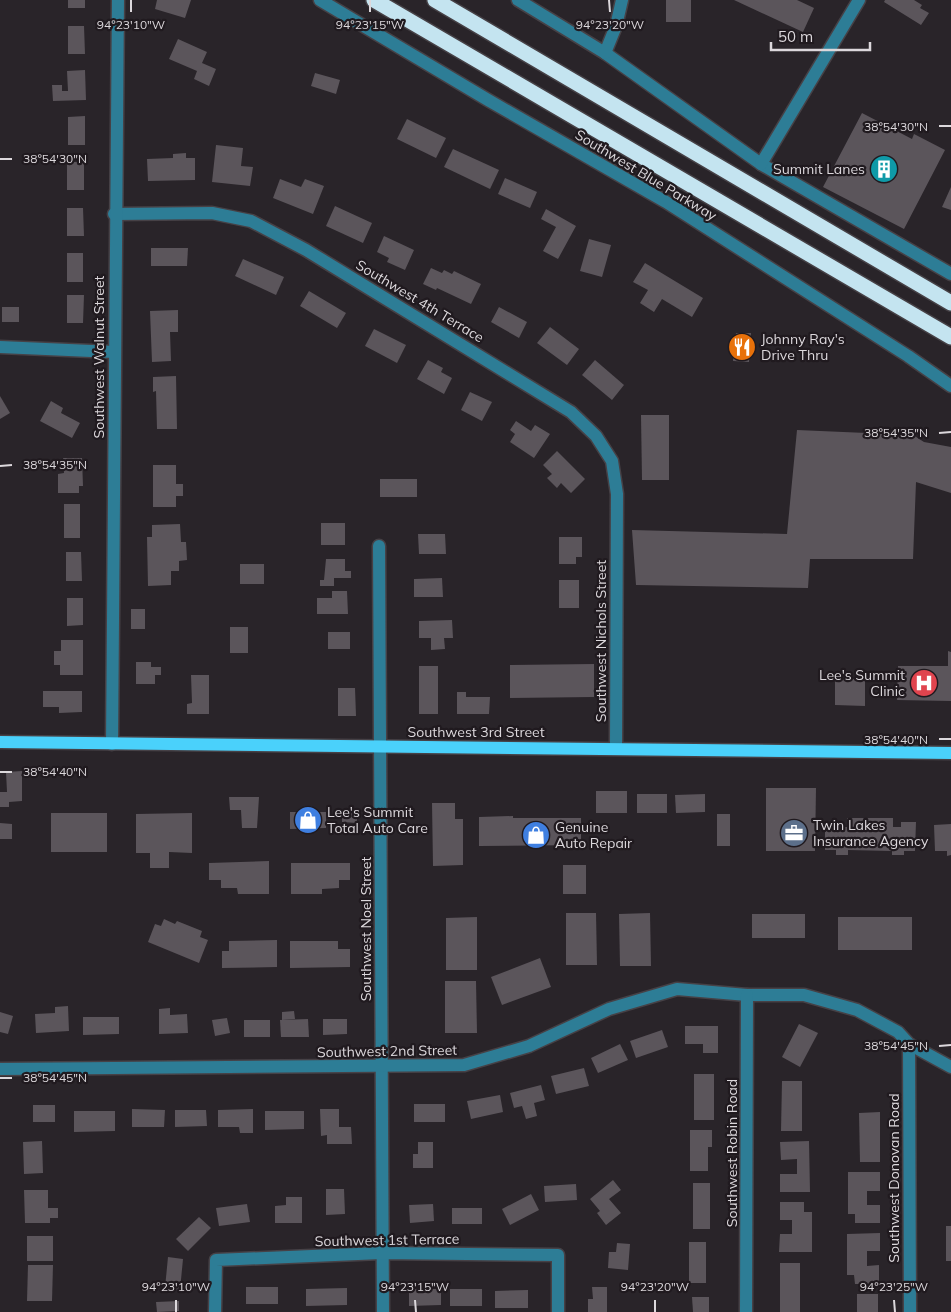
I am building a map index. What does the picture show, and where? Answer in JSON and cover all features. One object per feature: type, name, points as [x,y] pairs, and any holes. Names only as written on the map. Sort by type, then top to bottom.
[{"type":"highway","points":[[374,0],[951,337]]},
{"type":"highway","points":[[435,0],[951,303]]},
{"type":"main road","name":"Southwest 3rd Street","points":[[0,742],[951,752]]},
{"type":"street","name":"Southwest Walnut Street","points":[[112,744],[114,214],[118,0]]},
{"type":"street","name":"Southwest Blue Parkway","points":[[320,0],[488,100],[666,202],[908,356],[951,386]]},
{"type":"street","points":[[518,0],[605,54],[761,164],[951,274]]},
{"type":"street","points":[[605,54],[616,26],[622,0]]},
{"type":"street","points":[[761,164],[859,0]]},
{"type":"street","name":"Southwest 4th Terrace","points":[[114,214],[212,213],[251,221],[306,250],[571,412],[596,436],[612,461],[617,494],[616,533]]},
{"type":"street","points":[[0,347],[114,352]]},
{"type":"street","name":"Southwest Nichols Street","points":[[616,533],[616,748]]},
{"type":"street","name":"Southwest Noel Street","points":[[379,546],[381,1253],[383,1312]]},
{"type":"street","name":"Southwest 2nd Street","points":[[0,1069],[464,1065],[529,1046],[609,1008],[677,989],[747,995],[804,995],[857,1010],[898,1032],[909,1044],[951,1067]]},
{"type":"street","name":"Southwest Robin Road","points":[[746,1312],[747,995]]},
{"type":"street","name":"Southwest Donovan Road","points":[[909,1044],[910,1312]]},
{"type":"street","name":"Southwest 1st Terrace","points":[[215,1312],[216,1260],[381,1253],[558,1254],[558,1312]]},
{"type":"building","points":[[68,0],[85,0],[85,8],[68,8]]},
{"type":"building","points":[[157,0],[191,0],[185,18],[155,9]]},
{"type":"building","points":[[666,0],[691,0],[691,22],[666,22]]},
{"type":"building","points":[[734,0],[797,0],[814,8],[803,32]]},
{"type":"building","points":[[885,0],[914,0],[922,5],[920,8],[929,13],[921,25],[884,2]]},
{"type":"building","points":[[68,26],[84,26],[85,54],[68,54]]},
{"type":"building","points":[[178,39],[207,52],[202,63],[216,69],[209,86],[194,79],[197,71],[169,59]]},
{"type":"building","points":[[85,70],[86,100],[53,101],[52,85],[62,85],[62,91],[68,91],[67,71]]},
{"type":"building","points":[[315,73],[340,80],[336,94],[311,86]]},
{"type":"building","name":"Summit Lanes","points":[[862,113],[912,139],[914,134],[945,150],[904,229],[823,187]]},
{"type":"building","points":[[85,116],[85,145],[68,145],[68,117]]},
{"type":"building","points":[[407,119],[446,138],[436,158],[397,139]]},
{"type":"building","points":[[216,145],[243,148],[241,166],[253,167],[250,186],[212,182]]},
{"type":"building","points":[[453,149],[499,170],[490,189],[444,167]]},
{"type":"building","points":[[186,153],[186,158],[195,158],[195,180],[148,181],[147,159],[173,158],[173,154]]},
{"type":"building","points":[[67,162],[84,162],[84,190],[67,190]]},
{"type":"building","points":[[505,178],[537,192],[530,208],[498,194]]},
{"type":"building","points":[[280,179],[301,187],[305,179],[324,186],[313,214],[273,198]]},
{"type":"building","points":[[951,187],[951,210],[942,207]]},
{"type":"building","points":[[335,206],[372,223],[363,243],[326,226]]},
{"type":"building","points":[[67,208],[83,208],[84,236],[67,236]]},
{"type":"building","points":[[546,209],[576,226],[558,259],[543,251],[556,227],[541,219]]},
{"type":"building","points":[[384,236],[414,250],[405,270],[387,262],[389,258],[377,252]]},
{"type":"building","points":[[589,239],[611,245],[602,277],[580,271]]},
{"type":"building","points":[[151,248],[188,248],[187,266],[151,266]]},
{"type":"building","points":[[67,253],[83,253],[83,282],[67,282]]},
{"type":"building","points":[[243,259],[284,277],[276,295],[235,276]]},
{"type":"building","points":[[645,263],[703,298],[692,317],[662,299],[654,312],[640,303],[648,290],[633,282]]},
{"type":"building","points":[[431,268],[442,273],[444,270],[452,274],[454,271],[481,284],[471,304],[437,288],[436,290],[423,284]]},
{"type":"building","points":[[309,291],[346,313],[337,328],[300,306]]},
{"type":"building","points":[[67,295],[84,295],[83,323],[67,323]]},
{"type":"building","points":[[2,307],[19,307],[19,322],[2,322]]},
{"type":"building","points":[[499,307],[527,322],[519,338],[491,322]]},
{"type":"building","points":[[178,310],[178,332],[170,332],[171,361],[152,362],[150,311]]},
{"type":"building","points":[[550,327],[579,349],[567,365],[537,343]]},
{"type":"building","points":[[374,329],[406,345],[397,363],[365,346]]},
{"type":"building","name":"Johnny Ray's Drive Thru","points":[[736,333],[751,333],[749,362],[733,361]]},
{"type":"building","points":[[428,360],[443,368],[441,372],[452,378],[444,394],[417,379]]},
{"type":"building","points":[[595,360],[624,385],[612,400],[582,375]]},
{"type":"building","points":[[176,376],[177,429],[157,429],[156,391],[153,392],[153,377]]},
{"type":"building","points":[[470,392],[492,402],[482,421],[461,410]]},
{"type":"building","points":[[0,396],[10,413],[0,419]]},
{"type":"building","points":[[51,401],[63,408],[61,413],[80,423],[72,438],[40,421]]},
{"type":"building","points":[[641,415],[669,415],[669,480],[642,480]]},
{"type":"building","points":[[516,421],[531,431],[535,425],[550,434],[534,458],[510,442],[515,434],[510,430]]},
{"type":"building","points":[[797,430],[913,435],[924,442],[951,447],[951,493],[916,482],[913,559],[810,559],[808,588],[636,585],[632,530],[787,534]]},
{"type":"building","points":[[557,451],[585,479],[571,493],[561,483],[557,488],[547,478],[552,474],[543,465]]},
{"type":"building","points":[[63,458],[82,458],[83,486],[79,486],[79,493],[58,493],[58,474],[64,473]]},
{"type":"building","points":[[153,465],[176,465],[176,484],[183,484],[183,496],[176,496],[176,507],[153,507]]},
{"type":"building","points":[[380,479],[417,479],[417,497],[380,497]]},
{"type":"building","points":[[64,504],[80,504],[80,538],[64,538]]},
{"type":"building","points":[[321,523],[345,523],[345,545],[321,545]]},
{"type":"building","points":[[180,524],[181,542],[186,542],[187,560],[179,561],[179,571],[171,571],[171,585],[148,586],[147,537],[152,537],[152,525]]},
{"type":"building","points":[[418,534],[445,534],[446,554],[419,554]]},
{"type":"building","points":[[559,537],[582,537],[582,557],[576,557],[576,564],[559,564]]},
{"type":"building","points":[[66,552],[81,552],[82,581],[66,581]]},
{"type":"building","points":[[326,559],[345,559],[345,571],[351,571],[351,578],[334,578],[334,586],[320,586],[320,580],[324,580]]},
{"type":"building","points":[[240,564],[264,564],[264,584],[240,584]]},
{"type":"building","points":[[442,578],[443,597],[414,597],[414,579]]},
{"type":"building","points":[[559,580],[579,580],[579,608],[559,608]]},
{"type":"building","points":[[332,591],[347,591],[348,614],[317,614],[317,598],[332,598]]},
{"type":"building","points":[[67,598],[83,598],[83,625],[67,626]]},
{"type":"building","points":[[131,609],[145,609],[145,629],[131,629]]},
{"type":"building","points":[[452,620],[453,638],[444,638],[445,649],[431,650],[431,638],[419,638],[419,621]]},
{"type":"building","points":[[230,627],[248,627],[248,653],[230,653]]},
{"type":"building","points":[[328,632],[350,632],[350,649],[328,649]]},
{"type":"building","points":[[61,640],[83,640],[83,675],[60,675],[60,665],[54,665],[54,651],[61,651]]},
{"type":"building","name":"Lee's Summit Clinic","points":[[948,651],[951,652],[951,701],[897,700],[898,666],[948,666]]},
{"type":"building","points":[[136,662],[151,662],[151,667],[161,667],[161,675],[155,675],[155,684],[136,684]]},
{"type":"building","points":[[594,664],[594,697],[510,698],[510,665]]},
{"type":"building","points":[[419,666],[438,666],[438,714],[419,714]]},
{"type":"building","points":[[191,675],[209,675],[209,714],[187,714],[187,704],[192,703]]},
{"type":"building","points":[[835,679],[865,679],[865,706],[835,705]]},
{"type":"building","points":[[338,688],[355,688],[356,716],[338,716]]},
{"type":"building","points":[[43,691],[82,691],[82,712],[59,713],[59,707],[43,707]]},
{"type":"building","points":[[457,692],[466,692],[466,697],[490,697],[489,714],[457,714]]},
{"type":"building","points":[[22,771],[22,801],[9,802],[9,807],[0,807],[0,792],[7,792],[6,772]]},
{"type":"building","points":[[766,788],[816,788],[815,851],[766,851]]},
{"type":"building","points":[[596,791],[627,791],[627,813],[596,813]]},
{"type":"building","points":[[637,794],[667,794],[667,813],[637,813]]},
{"type":"building","points":[[705,794],[705,812],[676,813],[675,795]]},
{"type":"building","points":[[229,797],[259,797],[257,828],[242,828],[241,810],[230,810]]},
{"type":"building","points":[[432,803],[455,803],[455,819],[463,819],[463,865],[433,866]]},
{"type":"building","points":[[342,811],[357,812],[357,823],[342,822]]},
{"type":"building","name":"Lee's Summit Total Auto Care","points":[[290,812],[326,812],[326,828],[290,829]]},
{"type":"building","points":[[51,813],[107,813],[107,852],[51,852]]},
{"type":"building","points":[[192,813],[192,853],[169,852],[169,868],[150,868],[150,853],[136,853],[136,814]]},
{"type":"building","points":[[717,814],[730,814],[730,846],[717,846]]},
{"type":"building","points":[[513,816],[513,818],[581,818],[581,845],[479,846],[479,817]]},
{"type":"building","points":[[847,818],[893,818],[893,827],[901,827],[901,822],[916,822],[915,851],[904,851],[904,855],[892,855],[892,851],[848,850],[848,855],[836,855],[836,850],[825,850],[825,822],[838,822],[838,827],[847,827]]},
{"type":"building","points":[[0,823],[12,824],[12,839],[0,839]]},
{"type":"building","points":[[951,824],[951,855],[947,856],[947,851],[935,851],[934,825]]},
{"type":"building","points":[[269,861],[269,894],[238,894],[237,888],[221,888],[221,880],[209,880],[209,863]]},
{"type":"building","points":[[291,863],[350,863],[350,880],[339,880],[339,888],[322,889],[322,894],[291,894]]},
{"type":"building","points":[[563,865],[586,865],[586,894],[563,894]]},
{"type":"building","points":[[566,913],[596,913],[597,965],[566,965]]},
{"type":"building","points":[[650,913],[651,966],[620,966],[619,914]]},
{"type":"building","points":[[752,914],[805,914],[805,938],[752,938]]},
{"type":"building","points":[[477,917],[477,970],[446,970],[446,918]]},
{"type":"building","points":[[838,917],[912,917],[912,950],[838,950]]},
{"type":"building","points":[[164,919],[175,924],[177,921],[202,931],[200,937],[208,940],[199,963],[148,942],[155,924],[161,926]]},
{"type":"building","points":[[277,940],[277,967],[222,968],[222,951],[229,951],[229,941]]},
{"type":"building","points":[[290,941],[338,941],[338,949],[350,949],[350,967],[290,968]]},
{"type":"building","points":[[540,958],[551,987],[502,1005],[491,977]]},
{"type":"building","points":[[445,981],[476,981],[477,1033],[445,1033]]},
{"type":"building","points":[[68,1006],[69,1031],[36,1033],[35,1014],[55,1013],[55,1007]]},
{"type":"building","points":[[170,1008],[170,1015],[187,1014],[188,1033],[159,1034],[159,1009]]},
{"type":"building","points":[[294,1011],[295,1019],[282,1020],[282,1012]]},
{"type":"building","points":[[0,1012],[13,1016],[8,1034],[0,1032]]},
{"type":"building","points":[[83,1017],[119,1017],[119,1034],[83,1035]]},
{"type":"building","points":[[227,1018],[230,1033],[215,1036],[212,1020]]},
{"type":"building","points":[[308,1019],[309,1037],[281,1037],[280,1020]]},
{"type":"building","points":[[323,1019],[347,1019],[347,1034],[323,1035]]},
{"type":"building","points":[[244,1020],[270,1020],[270,1037],[244,1037]]},
{"type":"building","points":[[799,1024],[818,1033],[800,1067],[782,1057]]},
{"type":"building","points":[[685,1026],[718,1026],[718,1053],[703,1053],[703,1044],[685,1044]]},
{"type":"building","points":[[662,1030],[668,1047],[636,1058],[630,1041]]},
{"type":"building","points":[[620,1044],[628,1060],[598,1073],[591,1058]]},
{"type":"building","points":[[584,1068],[589,1086],[556,1094],[551,1076]]},
{"type":"building","points":[[694,1074],[714,1074],[714,1120],[694,1120]]},
{"type":"building","points":[[782,1081],[802,1081],[802,1131],[781,1131]]},
{"type":"building","points":[[541,1085],[545,1100],[534,1103],[537,1116],[526,1119],[522,1106],[514,1108],[510,1093]]},
{"type":"building","points":[[500,1095],[503,1112],[471,1119],[467,1101]]},
{"type":"building","points":[[414,1104],[445,1104],[445,1122],[414,1122]]},
{"type":"building","points":[[33,1105],[55,1105],[55,1122],[33,1122]]},
{"type":"building","points":[[132,1109],[165,1110],[164,1127],[132,1127]]},
{"type":"building","points":[[253,1109],[253,1133],[240,1133],[239,1127],[218,1127],[218,1110]]},
{"type":"building","points":[[320,1109],[339,1109],[339,1127],[351,1127],[352,1144],[327,1144],[327,1135],[321,1136]]},
{"type":"building","points":[[175,1110],[206,1110],[207,1126],[175,1127]]},
{"type":"building","points":[[74,1111],[115,1111],[115,1131],[74,1132]]},
{"type":"building","points":[[265,1111],[304,1111],[304,1129],[265,1130]]},
{"type":"building","points":[[880,1112],[880,1162],[860,1162],[859,1113]]},
{"type":"building","points":[[690,1130],[712,1130],[712,1147],[708,1147],[708,1171],[690,1171]]},
{"type":"building","points":[[42,1141],[43,1173],[24,1174],[23,1142]]},
{"type":"building","points":[[809,1141],[810,1192],[780,1192],[780,1174],[797,1174],[797,1159],[781,1160],[780,1142]]},
{"type":"building","points":[[418,1142],[433,1142],[433,1168],[413,1168],[413,1154],[418,1154]]},
{"type":"building","points":[[848,1172],[880,1172],[880,1191],[867,1191],[867,1205],[880,1205],[880,1223],[855,1223],[855,1214],[848,1214]]},
{"type":"building","points":[[613,1180],[621,1190],[609,1199],[621,1213],[606,1225],[597,1213],[600,1211],[590,1199]]},
{"type":"building","points":[[693,1183],[710,1183],[710,1229],[693,1229]]},
{"type":"building","points":[[576,1184],[577,1200],[545,1202],[544,1186]]},
{"type":"building","points":[[326,1189],[344,1189],[345,1214],[326,1215]]},
{"type":"building","points":[[24,1190],[48,1190],[48,1208],[58,1208],[58,1218],[50,1218],[50,1223],[25,1223]]},
{"type":"building","points":[[531,1194],[539,1210],[510,1225],[502,1209]]},
{"type":"building","points":[[286,1197],[302,1197],[302,1223],[275,1223],[275,1206],[286,1205]]},
{"type":"building","points":[[780,1202],[804,1202],[804,1212],[812,1212],[812,1252],[779,1252],[780,1234],[792,1234],[792,1220],[780,1220]]},
{"type":"building","points":[[247,1204],[250,1222],[219,1226],[216,1208]]},
{"type":"building","points":[[433,1204],[434,1221],[410,1223],[409,1205]]},
{"type":"building","points":[[452,1208],[482,1208],[482,1224],[452,1224]]},
{"type":"building","points":[[199,1217],[211,1228],[188,1251],[176,1239]]},
{"type":"building","points":[[946,1226],[951,1226],[951,1261],[946,1261]]},
{"type":"building","points":[[880,1233],[880,1251],[867,1251],[867,1266],[879,1265],[879,1284],[855,1284],[854,1275],[847,1275],[847,1234]]},
{"type":"building","points":[[27,1236],[53,1236],[53,1261],[27,1261]]},
{"type":"building","points":[[689,1242],[706,1242],[706,1283],[689,1283]]},
{"type":"building","points":[[617,1243],[630,1244],[628,1270],[608,1268],[609,1252],[616,1252]]},
{"type":"building","points":[[168,1257],[183,1259],[180,1290],[165,1288]]},
{"type":"building","points":[[780,1263],[800,1263],[800,1312],[780,1312]]},
{"type":"building","points":[[28,1265],[53,1265],[52,1301],[27,1301]]},
{"type":"building","points":[[246,1287],[278,1287],[278,1304],[246,1304]]},
{"type":"building","points":[[592,1287],[607,1287],[607,1312],[588,1312],[588,1299],[593,1299]]},
{"type":"building","points":[[347,1288],[347,1305],[306,1306],[306,1289]]},
{"type":"building","points":[[409,1289],[441,1289],[441,1305],[409,1306]]},
{"type":"building","points":[[450,1289],[482,1289],[482,1306],[450,1306]]},
{"type":"building","points":[[528,1290],[528,1308],[495,1308],[495,1291]]},
{"type":"building","points":[[857,1294],[878,1294],[878,1312],[857,1312]]},
{"type":"building","points":[[692,1297],[709,1297],[709,1312],[693,1312]]},
{"type":"building","points":[[179,1301],[179,1311],[157,1312],[156,1302]]},
{"type":"place","name":"Summit Lanes","points":[[884,169]]},
{"type":"place","name":"Johnny Ray's Drive Thru","points":[[742,347]]},
{"type":"place","name":"Lee's Summit Clinic","points":[[924,683]]},
{"type":"place","name":"Lee's Summit Total Auto Care","points":[[308,820]]},
{"type":"place","name":"Twin Lakes Insurance Agency","points":[[794,833]]},
{"type":"place","name":"Genuine Auto Repair","points":[[536,835]]}]
